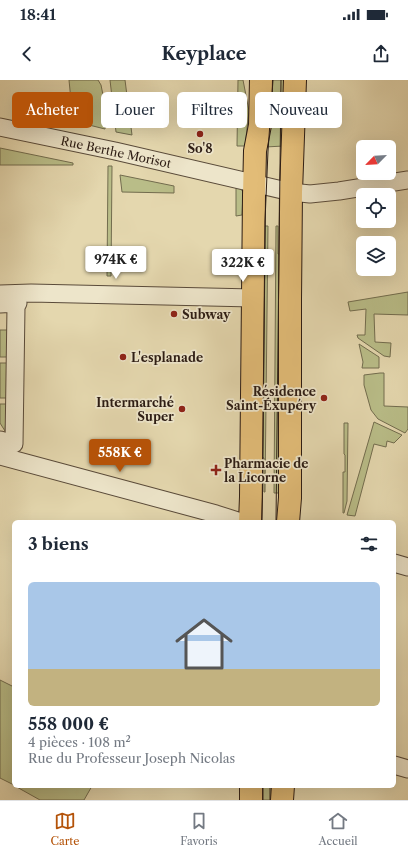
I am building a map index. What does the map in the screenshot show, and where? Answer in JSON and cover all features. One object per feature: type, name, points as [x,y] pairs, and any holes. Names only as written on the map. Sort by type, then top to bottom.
[{"type":"main road","points":[[250,520],[254,183],[256,151],[260,125],[261,80]]},
{"type":"main road","points":[[288,520],[290,498],[291,192],[295,80]]},
{"type":"main road","points":[[251,788],[251,800]]},
{"type":"main road","points":[[282,800],[283,788]]},
{"type":"street","name":"Rue Berthe Morisot","points":[[0,127],[115,151],[291,192],[310,194],[408,180]]},
{"type":"street","points":[[0,294],[31,293],[253,298]]},
{"type":"street","points":[[0,304],[18,303],[16,307],[14,444],[0,440]]},
{"type":"street","points":[[0,456],[235,520]]},
{"type":"street","points":[[396,564],[408,567]]},
{"type":"street","points":[[396,766],[408,769]]},
{"type":"green space","points":[[69,80],[98,80],[102,92],[101,92],[101,128],[93,126],[93,92],[70,92]]},
{"type":"green space","points":[[110,80],[125,80],[127,92],[111,92]]},
{"type":"green space","points":[[238,80],[243,80],[245,92],[238,92]]},
{"type":"green space","points":[[270,80],[285,80],[285,92],[269,92]]},
{"type":"green space","points":[[247,101],[249,111],[245,146],[237,146],[237,128],[247,128]]},
{"type":"green space","points":[[116,128],[131,128],[132,135],[116,132]]},
{"type":"green space","points":[[266,128],[284,128],[284,146],[265,147]]},
{"type":"green space","points":[[0,148],[73,163],[73,165],[0,165]]},
{"type":"green space","points":[[108,166],[112,166],[111,276],[107,276]]},
{"type":"green space","points":[[120,175],[174,186],[174,193],[122,192]]},
{"type":"green space","points":[[236,187],[241,189],[243,192],[242,215],[236,216]]},
{"type":"green space","points":[[262,226],[268,226],[265,492],[264,458],[261,457]]},
{"type":"green space","points":[[276,226],[278,226],[278,254],[280,254],[280,493],[274,493]]},
{"type":"green space","points":[[408,292],[408,315],[374,314],[375,342],[391,343],[390,357],[384,356],[358,338],[357,335],[365,335],[366,309],[350,311],[348,302]]},
{"type":"green space","points":[[0,330],[8,330],[7,357],[0,357]]},
{"type":"green space","points":[[359,344],[379,357],[379,368],[362,368],[363,362]]},
{"type":"green space","points":[[0,363],[7,363],[7,398],[0,398]]},
{"type":"green space","points":[[384,373],[384,406],[408,407],[408,429],[405,433],[378,419],[371,410],[364,385],[364,375]]},
{"type":"green space","points":[[0,404],[7,404],[5,431],[0,423]]},
{"type":"green space","points":[[374,422],[402,435],[394,443],[387,441],[386,447],[374,444],[355,516],[347,515]]},
{"type":"green space","points":[[344,423],[348,423],[347,501],[343,513],[343,472],[345,472]]},
{"type":"green space","points":[[0,680],[12,686],[12,784],[0,778]]},
{"type":"green space","points":[[19,788],[91,788],[84,800],[40,800]]},
{"type":"green space","points":[[260,788],[273,788],[273,800],[260,800]]},
{"type":"tram line","points":[[262,520],[265,221],[273,80]]},
{"type":"tram line","points":[[276,520],[281,80]]},
{"type":"tram line","points":[[263,788],[263,800]]},
{"type":"tram line","points":[[270,788],[270,800]]},
{"type":"place","name":"So'8","points":[[200,134]]},
{"type":"place","name":"Subway","points":[[174,314]]},
{"type":"place","name":"L'esplanade","points":[[123,357]]},
{"type":"place","name":"Résidence Saint-Éxupéry","points":[[324,398]]},
{"type":"place","name":"Intermarché Super","points":[[182,409]]},
{"type":"place","name":"Pharmacie de la Licorne","points":[[216,470]]}]
